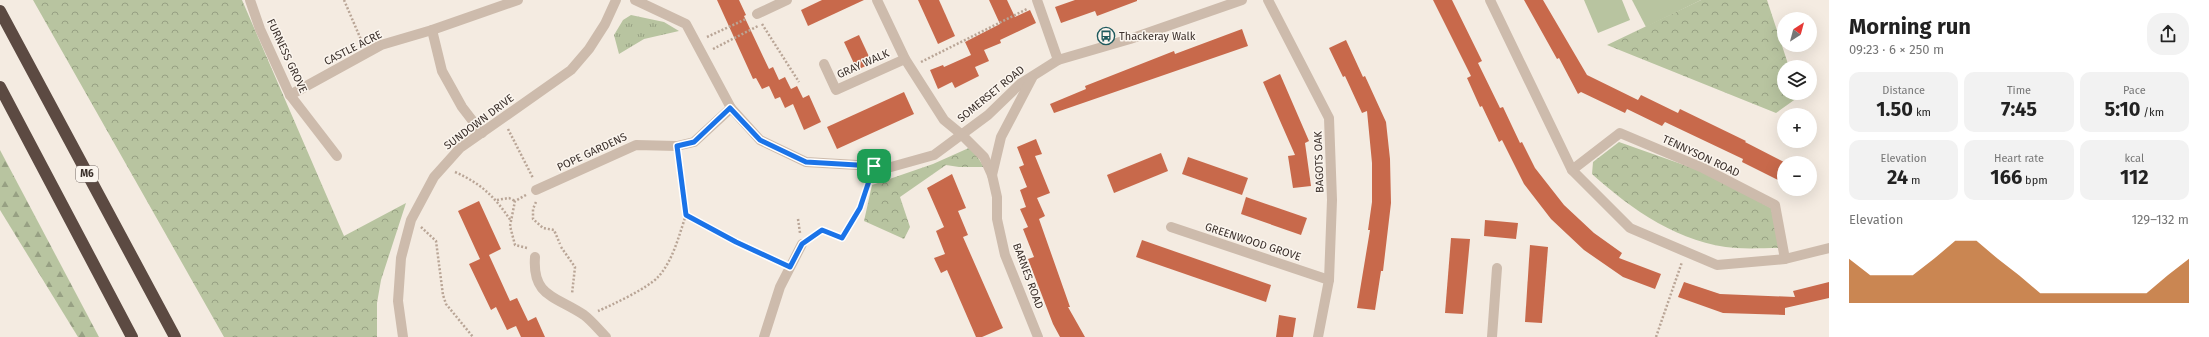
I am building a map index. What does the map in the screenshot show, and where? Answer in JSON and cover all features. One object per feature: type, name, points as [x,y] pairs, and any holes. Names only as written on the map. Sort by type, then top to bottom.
[{"type":"highway","name":"M6","points":[[0,11],[175,337]]},
{"type":"highway","points":[[0,88],[132,337]]},
{"type":"street","name":"FURNESS GROVE","points":[[250,0],[260,29],[290,95],[337,156]]},
{"type":"street","name":"CASTLE ACRE","points":[[290,95],[381,45],[432,30],[492,4],[518,0]]},
{"type":"street","name":"SUNDOWN DRIVE","points":[[403,337],[398,300],[401,258],[411,220],[425,192],[442,166],[460,148],[571,70],[593,43],[616,0]]},
{"type":"street","name":"SOMERSET ROAD","points":[[635,0],[686,24],[730,108],[760,140],[806,162],[891,167],[934,156],[988,115],[1020,84],[1058,60],[1130,39],[1242,0]]},
{"type":"street","points":[[757,14],[787,0]]},
{"type":"street","name":"BARNES ROAD","points":[[877,0],[910,68],[944,120],[961,134],[984,157],[992,175],[997,197],[997,220],[1005,255],[1038,337]]},
{"type":"street","name":"BAGOTS OAK","points":[[1268,0],[1329,118],[1332,200],[1329,280],[1318,337]]},
{"type":"street","points":[[1490,0],[1572,170],[1630,228],[1685,253],[1717,265],[1785,259],[1829,248]]},
{"type":"street","points":[[1038,2],[1058,60]]},
{"type":"street","points":[[432,30],[442,71],[462,107],[482,133]]},
{"type":"street","name":"GRAY WALK","points":[[824,64],[836,90],[905,59]]},
{"type":"street","name":"BARNES ROAD","points":[[992,175],[1001,137],[1034,74]]},
{"type":"street","name":"POPE GARDENS","points":[[536,190],[636,145],[677,146],[694,142],[730,108]]},
{"type":"street","name":"TENNYSON ROAD","points":[[1572,170],[1620,133],[1696,165],[1775,205],[1785,259]]},
{"type":"street","name":"GREENWOOD GROVE","points":[[1170,227],[1329,280]]},
{"type":"street","points":[[764,337],[780,287],[802,244]]},
{"type":"street","points":[[533,253],[534,272],[543,291],[585,316],[606,337]]},
{"type":"street","points":[[1492,337],[1497,268]]},
{"type":"path","points":[[344,0],[366,53]]},
{"type":"path","points":[[910,68],[1038,2]]},
{"type":"path","points":[[696,42],[757,14],[799,82]]},
{"type":"path","points":[[702,55],[762,24]]},
{"type":"path","points":[[585,316],[617,303],[658,278],[671,254],[686,215],[677,146]]},
{"type":"path","points":[[442,166],[474,180],[497,200],[511,221]]},
{"type":"path","points":[[802,244],[822,230],[842,238],[860,208],[874,166]]},
{"type":"path","points":[[515,201],[536,190]]},
{"type":"path","points":[[497,200],[509,198],[515,201]]},
{"type":"path","points":[[515,201],[510,226],[514,245],[533,253]]},
{"type":"path","points":[[686,215],[736,242],[790,267]]},
{"type":"path","points":[[411,220],[430,233],[436,241],[443,295],[446,304],[473,337]]},
{"type":"path","points":[[561,247],[575,267],[574,289],[570,298]]},
{"type":"path","points":[[1656,337],[1685,253]]},
{"type":"green space","points":[[33,0],[242,0],[344,236],[406,203],[381,280],[377,303],[377,337],[224,337]]},
{"type":"green space","points":[[1584,0],[1622,0],[1630,20],[1598,33]]},
{"type":"green space","points":[[1632,0],[1701,0],[1646,27]]},
{"type":"green space","points":[[1701,0],[1767,0],[1777,30],[1777,52],[1784,52],[1787,60],[1777,60],[1777,100],[1794,100],[1783,108],[1777,108],[1776,113],[1607,45]]},
{"type":"green space","points":[[631,15],[664,22],[679,31],[644,39],[619,54],[614,35],[623,20]]},
{"type":"green space","points":[[1619,142],[1701,171],[1771,208],[1779,248],[1736,248],[1715,245],[1696,240],[1676,232],[1640,212],[1592,174],[1593,162]]},
{"type":"green space","points":[[971,147],[984,167],[959,167],[946,165],[900,197],[910,227],[904,239],[864,221],[872,185],[933,164]]},
{"type":"green space","points":[[0,150],[99,337],[78,337],[0,210]]},
{"type":"building","points":[[717,0],[739,0],[746,15],[744,16],[769,69],[773,67],[779,80],[785,77],[791,89],[797,86],[803,98],[809,95],[821,122],[804,130],[793,104],[785,108],[780,97],[775,99],[769,86],[762,89],[756,78],[753,79]]},
{"type":"building","points":[[822,0],[864,0],[808,26],[801,10]]},
{"type":"building","points":[[918,0],[939,0],[955,36],[938,44]]},
{"type":"building","points":[[989,0],[1007,0],[1015,17],[1030,10],[1036,23],[1000,40],[1001,43],[984,50],[989,61],[975,67],[979,76],[955,88],[952,82],[938,89],[930,70],[943,65],[944,67],[971,55],[965,42],[1000,24]]},
{"type":"building","points":[[1075,0],[1137,1],[1097,16],[1095,11],[1061,23],[1055,7]]},
{"type":"building","points":[[1433,0],[1452,0],[1482,61],[1478,63],[1500,108],[1503,107],[1520,143],[1522,142],[1535,168],[1564,205],[1594,233],[1622,253],[1619,258],[1661,274],[1655,289],[1623,277],[1584,250],[1551,219],[1524,184],[1502,140],[1499,142],[1482,106],[1480,107],[1467,78],[1471,76]]},
{"type":"building","points":[[1524,0],[1543,0],[1587,75],[1638,100],[1641,95],[1678,113],[1680,109],[1746,141],[1745,142],[1777,158],[1777,180],[1742,162],[1743,159],[1665,122],[1662,126],[1627,109],[1625,113],[1581,92],[1578,94],[1559,58],[1557,59]]},
{"type":"building","points":[[1242,29],[1248,46],[1054,113],[1050,104],[1086,89],[1085,86],[1174,51],[1175,54]]},
{"type":"building","points":[[859,35],[872,63],[857,70],[844,42]]},
{"type":"building","points":[[1346,40],[1363,77],[1365,76],[1386,122],[1390,159],[1391,203],[1383,271],[1381,271],[1375,310],[1357,308],[1370,230],[1368,230],[1372,202],[1372,163],[1367,111],[1362,113],[1345,76],[1343,77],[1329,48]]},
{"type":"building","points":[[1280,74],[1309,141],[1305,143],[1311,186],[1293,188],[1288,156],[1295,155],[1263,82]]},
{"type":"building","points":[[904,92],[914,114],[837,149],[827,127]]},
{"type":"building","points":[[1036,139],[1042,154],[1035,156],[1050,193],[1037,198],[1045,216],[1039,219],[1070,307],[1068,307],[1085,337],[1060,337],[1053,324],[1028,259],[1034,257],[1023,229],[1028,227],[1020,209],[1026,207],[1020,190],[1027,187],[1019,167],[1024,165],[1017,147]]},
{"type":"building","points":[[1161,153],[1168,171],[1114,193],[1107,175]]},
{"type":"building","points":[[1188,157],[1248,178],[1242,195],[1182,174]]},
{"type":"building","points":[[952,174],[966,208],[958,211],[968,235],[963,237],[1003,328],[982,337],[976,337],[947,270],[941,273],[934,258],[945,254],[936,231],[944,227],[927,188]]},
{"type":"building","points":[[1246,197],[1307,218],[1301,235],[1241,214]]},
{"type":"building","points":[[479,201],[501,249],[489,255],[510,301],[517,298],[528,321],[536,317],[545,337],[521,337],[516,326],[507,330],[496,307],[491,310],[469,264],[480,259],[458,211]]},
{"type":"building","points":[[1485,220],[1518,223],[1516,239],[1484,236]]},
{"type":"building","points":[[1451,238],[1470,239],[1463,314],[1445,313]]},
{"type":"building","points":[[1142,240],[1271,285],[1266,302],[1136,257]]},
{"type":"building","points":[[1530,245],[1548,247],[1542,323],[1525,322]]},
{"type":"building","points":[[1684,282],[1720,294],[1795,297],[1793,291],[1829,282],[1829,298],[1785,308],[1785,315],[1723,313],[1678,297]]},
{"type":"building","points":[[1279,315],[1296,318],[1293,337],[1276,337]]},
{"type":"place","name":"Thackeray Walk","points":[[1106,36]]},
{"type":"route","points":[[730,108],[760,140],[806,162],[874,166],[860,208],[842,238],[822,230],[802,244],[790,267],[736,242],[686,215],[677,146],[694,142],[730,108]]}]
